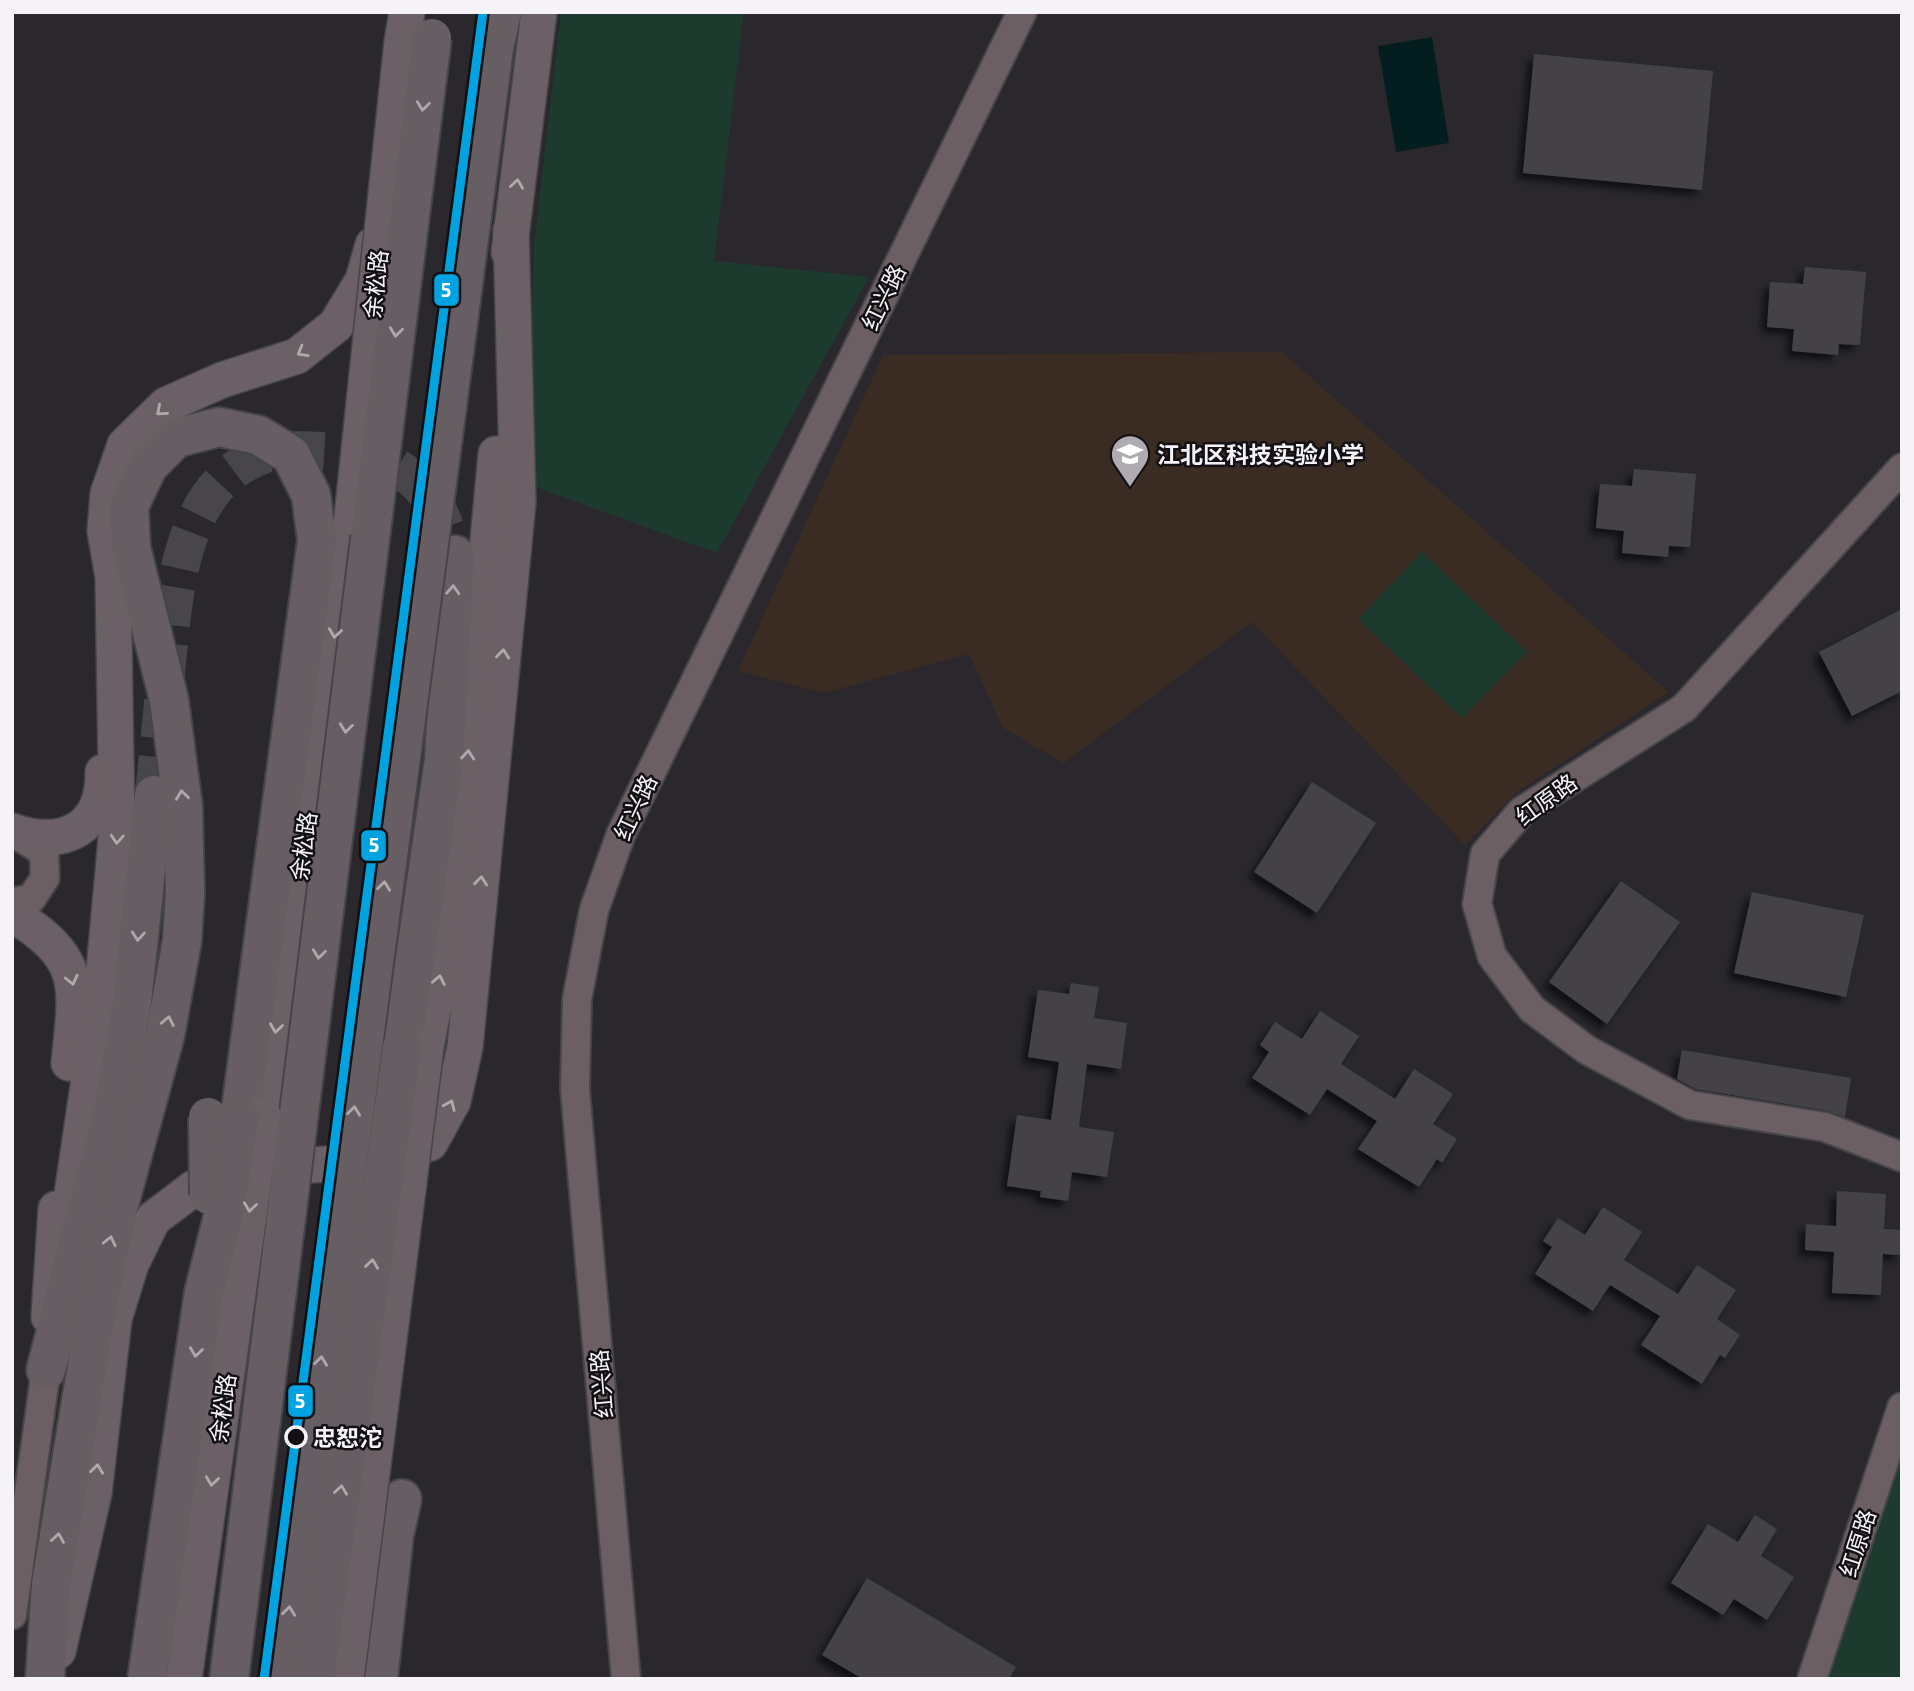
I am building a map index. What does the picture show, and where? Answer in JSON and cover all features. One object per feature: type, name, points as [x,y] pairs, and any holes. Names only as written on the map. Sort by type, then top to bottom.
[{"type":"highway","name":"余松路","points":[[229,1679],[419,26]]},
{"type":"highway","points":[[280,1679],[498,30]]},
{"type":"highway","points":[[45,1679],[51,1584],[95,1317],[118,1208],[165,1035],[181,940],[185,893],[183,807],[171,712],[131,548],[129,506],[148,466],[176,438],[219,427],[258,435],[291,455],[311,495],[317,540],[225,1209],[204,1292],[148,1679]]},
{"type":"highway","points":[[315,1679],[334,1544],[414,1047],[444,760],[454,555]]},
{"type":"highway","points":[[46,1370],[115,1102],[132,1002],[154,795]]},
{"type":"highway","points":[[178,1679],[176,1570],[184,1442]]},
{"type":"highway","points":[[378,1679],[394,1535],[402,1499]]},
{"type":"highway","points":[[334,1544],[339,1679]]},
{"type":"main road","points":[[51,1679],[94,1493],[114,1319],[131,1264],[153,1219],[194,1188],[245,1169],[378,1161],[430,1143],[453,1101],[464,1047],[506,499],[511,230],[539,12]]},
{"type":"main road","name":"余松路","points":[[184,1679],[237,1116],[352,517],[382,213],[419,26]]},
{"type":"main road","points":[[12,832],[34,839],[65,835],[91,820],[103,794],[99,595],[108,494],[125,445],[166,405],[222,380],[298,356],[336,326],[363,280],[382,213]]},
{"type":"main road","points":[[346,1679],[414,1047],[445,947],[506,499]]},
{"type":"main road","points":[[46,1370],[102,992],[112,903],[117,828],[117,755],[113,577],[105,531]]},
{"type":"main road","points":[[12,914],[41,932],[68,962],[76,996],[56,1202],[46,1370]]},
{"type":"main road","points":[[352,1679],[394,1535]]},
{"type":"street","name":"红兴路","points":[[626,1679],[575,1088],[578,999],[594,909],[621,834],[1022,12]]},
{"type":"street","name":"红原路","points":[[1902,468],[1684,708],[1522,811],[1485,854],[1477,904],[1492,956],[1532,1009],[1587,1050],[1690,1105],[1825,1126],[1902,1157]]},
{"type":"street","points":[[12,832],[44,852],[45,878],[31,899],[12,902]]},
{"type":"street","points":[[12,1615],[46,1370]]},
{"type":"street","name":"红原路","points":[[1812,1679],[1902,1407]]},
{"type":"shaded area","points":[[561,12],[744,12],[714,261],[869,277],[717,553],[527,484],[534,246]]},
{"type":"shaded area","points":[[1432,37],[1449,143],[1396,152],[1378,46]]},
{"type":"shaded area","name":"江北区科技实验小学","points":[[1282,352],[1669,692],[1517,792],[1465,845],[1252,622],[1064,763],[1003,728],[969,654],[824,693],[738,671],[883,355]]},
{"type":"shaded area","points":[[1422,552],[1527,652],[1462,718],[1358,619]]},
{"type":"shaded area","points":[[1902,1452],[1902,1679],[1828,1679]]},
{"type":"building","points":[[1534,54],[1713,71],[1702,190],[1523,173]]},
{"type":"building","points":[[1805,267],[1866,272],[1860,345],[1839,344],[1838,355],[1792,351],[1794,329],[1767,327],[1770,282],[1803,284]]},
{"type":"building","points":[[1634,469],[1696,474],[1690,547],[1669,546],[1668,557],[1622,553],[1624,531],[1596,528],[1600,484],[1632,486]]},
{"type":"building","points":[[1902,609],[1902,691],[1852,716],[1819,652]]},
{"type":"building","points":[[1312,782],[1376,823],[1317,913],[1254,872]]},
{"type":"building","points":[[1621,881],[1680,922],[1607,1024],[1549,982]]},
{"type":"building","points":[[1752,892],[1864,915],[1846,997],[1734,973]]},
{"type":"building","points":[[1071,983],[1099,987],[1094,1018],[1127,1023],[1121,1069],[1087,1064],[1079,1127],[1114,1132],[1107,1177],[1072,1172],[1068,1201],[1040,1197],[1041,1191],[1007,1186],[1017,1115],[1051,1120],[1059,1062],[1028,1057],[1038,990],[1069,994]]},
{"type":"building","points":[[1320,1011],[1359,1036],[1341,1064],[1395,1099],[1414,1069],[1453,1094],[1433,1124],[1457,1139],[1442,1163],[1437,1159],[1419,1187],[1358,1149],[1377,1121],[1327,1089],[1310,1115],[1252,1078],[1269,1052],[1260,1045],[1275,1022],[1302,1039]]},
{"type":"building","points":[[1682,1050],[1851,1078],[1845,1117],[1828,1111],[1695,1089],[1677,1079]]},
{"type":"building","points":[[1837,1191],[1886,1194],[1884,1229],[1902,1230],[1901,1255],[1883,1254],[1881,1295],[1832,1293],[1834,1252],[1805,1250],[1806,1224],[1836,1226]]},
{"type":"building","points":[[1603,1207],[1642,1232],[1624,1260],[1678,1294],[1697,1265],[1736,1290],[1717,1319],[1740,1335],[1725,1358],[1720,1355],[1702,1384],[1641,1345],[1660,1316],[1610,1285],[1593,1311],[1535,1274],[1552,1247],[1543,1241],[1558,1218],[1585,1235]]},
{"type":"building","points":[[1755,1515],[1777,1529],[1761,1556],[1794,1577],[1767,1620],[1734,1599],[1723,1615],[1671,1583],[1708,1524],[1738,1542]]},
{"type":"building","points":[[867,1578],[1016,1667],[1009,1679],[863,1679],[822,1655]]},
{"type":"tunnel","points":[[154,795],[178,578],[186,546],[198,516],[214,489],[237,468],[266,454],[320,451],[367,455],[396,467],[420,486],[439,512],[445,527]]},
{"type":"transit line","name":"5","points":[[264,1679],[483,12]]},
{"type":"place","name":"江北区科技实验小学","points":[[1130,488]]},
{"type":"place","name":"忠恕沱","points":[[296,1437]]}]
